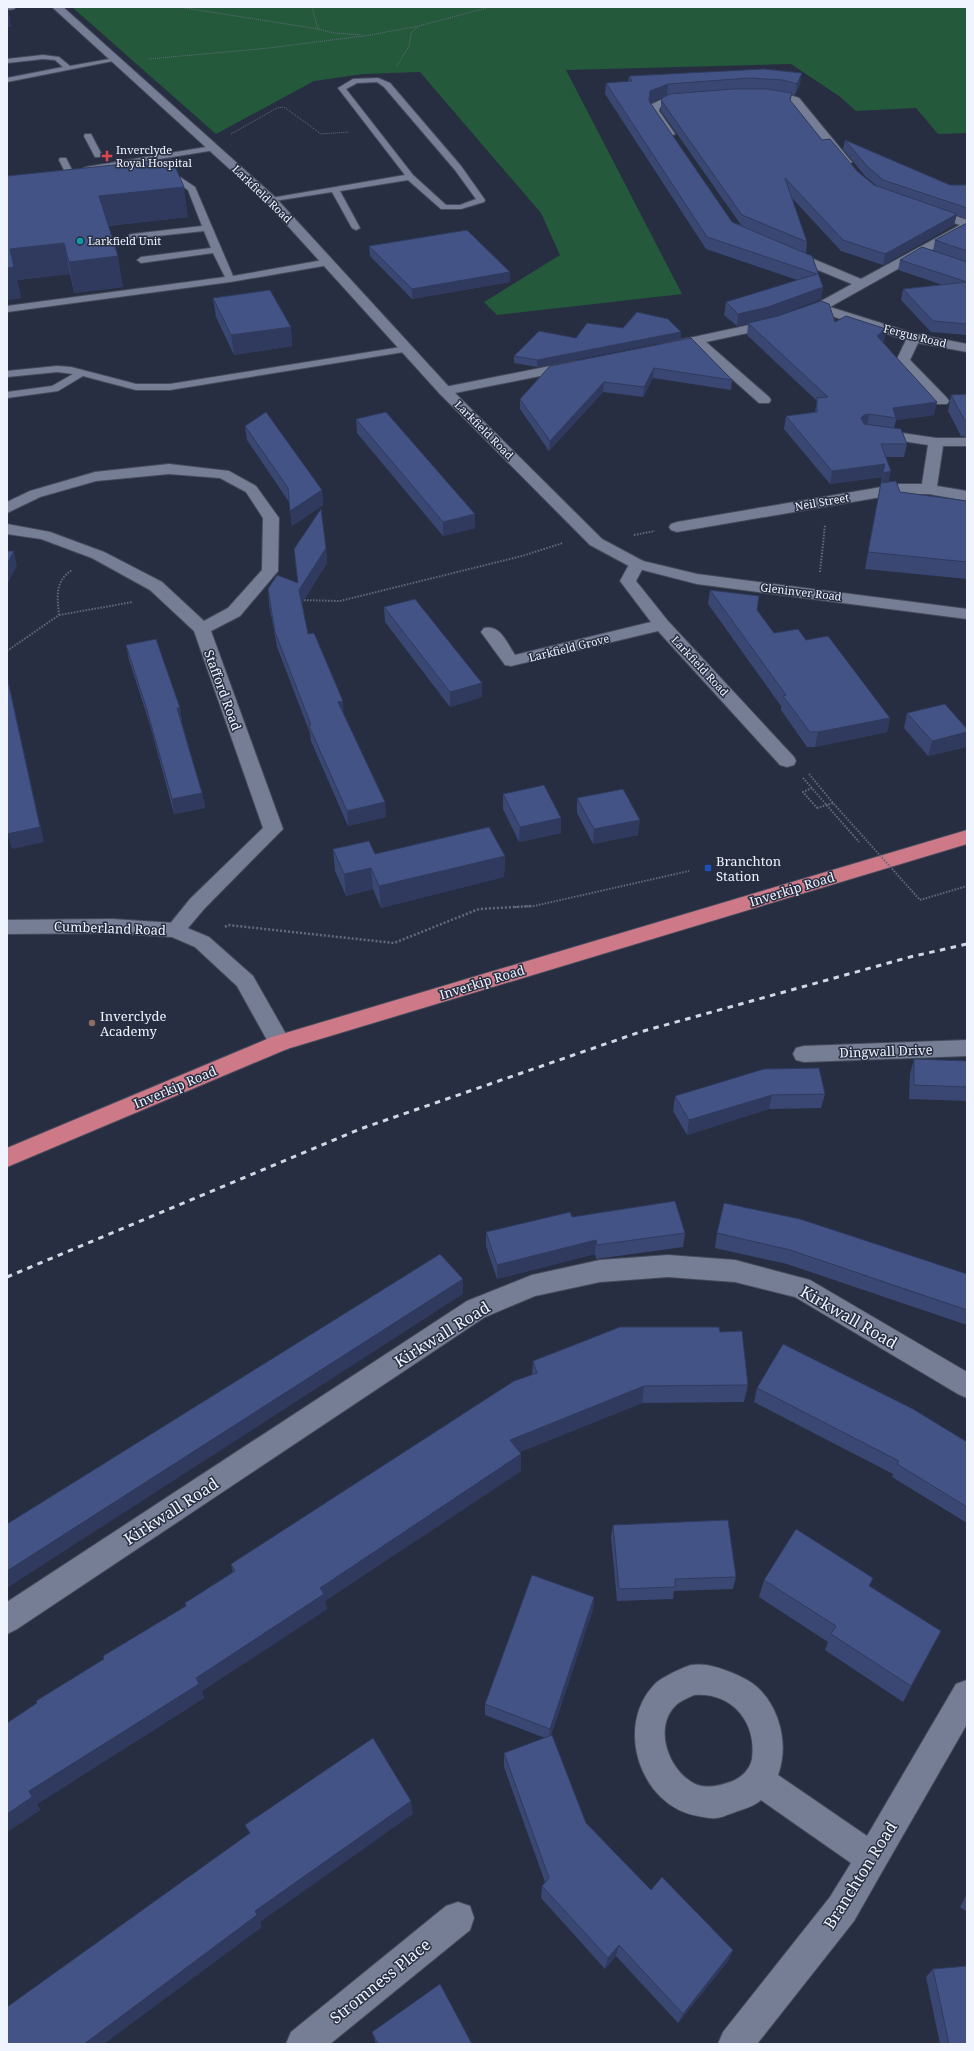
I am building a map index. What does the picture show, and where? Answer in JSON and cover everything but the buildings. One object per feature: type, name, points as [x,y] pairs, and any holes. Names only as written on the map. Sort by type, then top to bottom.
[{"type":"highway","name":"Inverkip Road","points":[[7,1158],[280,1043],[967,837]]},
{"type":"street","name":"Larkfield Road","points":[[57,7],[271,200],[445,391],[596,542],[637,564],[628,581],[662,625],[787,761]]},
{"type":"street","points":[[752,95],[781,95],[795,100],[855,173]]},
{"type":"street","points":[[676,142],[654,111],[655,105],[667,100],[706,98]]},
{"type":"street","points":[[915,206],[967,225]]},
{"type":"street","points":[[651,350],[771,324],[819,308],[967,225]]},
{"type":"street","points":[[778,248],[862,284]]},
{"type":"street","points":[[919,252],[933,257]]},
{"type":"street","name":"Fergus Road","points":[[819,308],[914,338],[967,348]]},
{"type":"street","points":[[914,338],[903,361],[942,401]]},
{"type":"street","points":[[697,341],[764,400]]},
{"type":"street","points":[[445,391],[590,362]]},
{"type":"street","points":[[867,432],[936,442],[967,442]]},
{"type":"street","points":[[929,489],[936,442]]},
{"type":"street","points":[[7,508],[35,494],[95,477],[169,469],[224,474],[251,489],[271,518],[270,571],[234,612],[202,629]]},
{"type":"street","name":"Neil Street","points":[[677,527],[899,489],[929,489],[967,496]]},
{"type":"street","name":"Stafford Road","points":[[7,529],[44,535],[98,555],[156,586],[202,629],[273,829],[197,904],[175,930]]},
{"type":"street","name":"Gleninver Road","points":[[637,564],[698,579],[967,614]]},
{"type":"street","name":"Larkfield Grove","points":[[490,632],[511,661],[662,625]]},
{"type":"street","name":"Cumberland Road","points":[[7,927],[112,926],[175,930],[202,942],[245,981],[280,1043]]},
{"type":"street","name":"Dingwall Drive","points":[[804,1054],[967,1048]]},
{"type":"street","name":"Kirkwall Road","points":[[7,1619],[476,1309],[532,1286],[608,1270],[668,1266],[735,1271],[800,1288],[967,1386]]},
{"type":"street","name":"Branchton Road","points":[[735,2044],[842,1909],[967,1695]]},
{"type":"street","points":[[759,1780],[872,1859]]},
{"type":"street","name":"Stromness Place","points":[[303,2044],[458,1918]]},
{"type":"lane","points":[[7,62],[43,57],[57,58],[69,69]]},
{"type":"lane","points":[[7,80],[117,61]]},
{"type":"lane","points":[[27,82],[30,76]]},
{"type":"lane","points":[[378,80],[387,85],[458,168],[481,200],[461,207],[444,207],[410,177],[374,130],[342,88],[356,81],[378,80]]},
{"type":"lane","points":[[88,136],[98,155]]},
{"type":"lane","points":[[63,160],[66,173],[209,145]]},
{"type":"lane","points":[[154,177],[177,179],[192,189],[216,250],[230,278]]},
{"type":"lane","points":[[271,200],[410,177]]},
{"type":"lane","points":[[335,190],[356,228]]},
{"type":"lane","points":[[132,237],[207,228]]},
{"type":"lane","points":[[141,260],[216,250]]},
{"type":"lane","points":[[7,309],[230,278],[329,262]]},
{"type":"lane","points":[[7,374],[57,369],[81,372],[136,387],[170,387],[407,349]]},
{"type":"lane","points":[[7,395],[55,389],[81,372]]},
{"type":"path","points":[[179,7],[318,29],[340,34],[371,35]]},
{"type":"path","points":[[312,7],[318,29]]},
{"type":"path","points":[[117,61],[269,48],[371,35],[419,26],[490,7]]},
{"type":"path","points":[[387,85],[409,46],[411,33],[419,26]]},
{"type":"path","points":[[209,145],[253,123],[277,108],[284,107],[321,134],[374,130]]},
{"type":"path","points":[[818,594],[828,501]]},
{"type":"path","points":[[298,600],[340,601],[540,551]]},
{"type":"path","points":[[59,615],[56,588],[64,574],[98,555]]},
{"type":"path","points":[[7,651],[59,615],[124,605]]},
{"type":"path","points":[[787,761],[877,864]]},
{"type":"path","points":[[804,768],[833,803],[920,900],[967,886]]},
{"type":"path","points":[[812,788],[803,792],[817,808],[833,803]]},
{"type":"path","points":[[202,942],[228,925],[394,943],[479,910],[534,906],[689,870]]},
{"type":"green space","points":[[72,7],[967,7],[967,133],[938,134],[916,108],[856,111],[839,96],[791,64],[566,70],[682,294],[497,315],[484,302],[560,255],[541,213],[420,72],[363,74],[314,81],[216,134]]},
{"type":"railway","points":[[7,1277],[360,1129],[640,1032],[910,957],[967,944]]},
{"type":"place","name":"Inverclyde Royal Hospital","points":[[107,156]]},
{"type":"place","name":"Larkfield Unit","points":[[80,241]]},
{"type":"place","name":"Branchton Station","points":[[708,868]]},
{"type":"place","name":"Inverclyde Academy","points":[[92,1023]]}]
